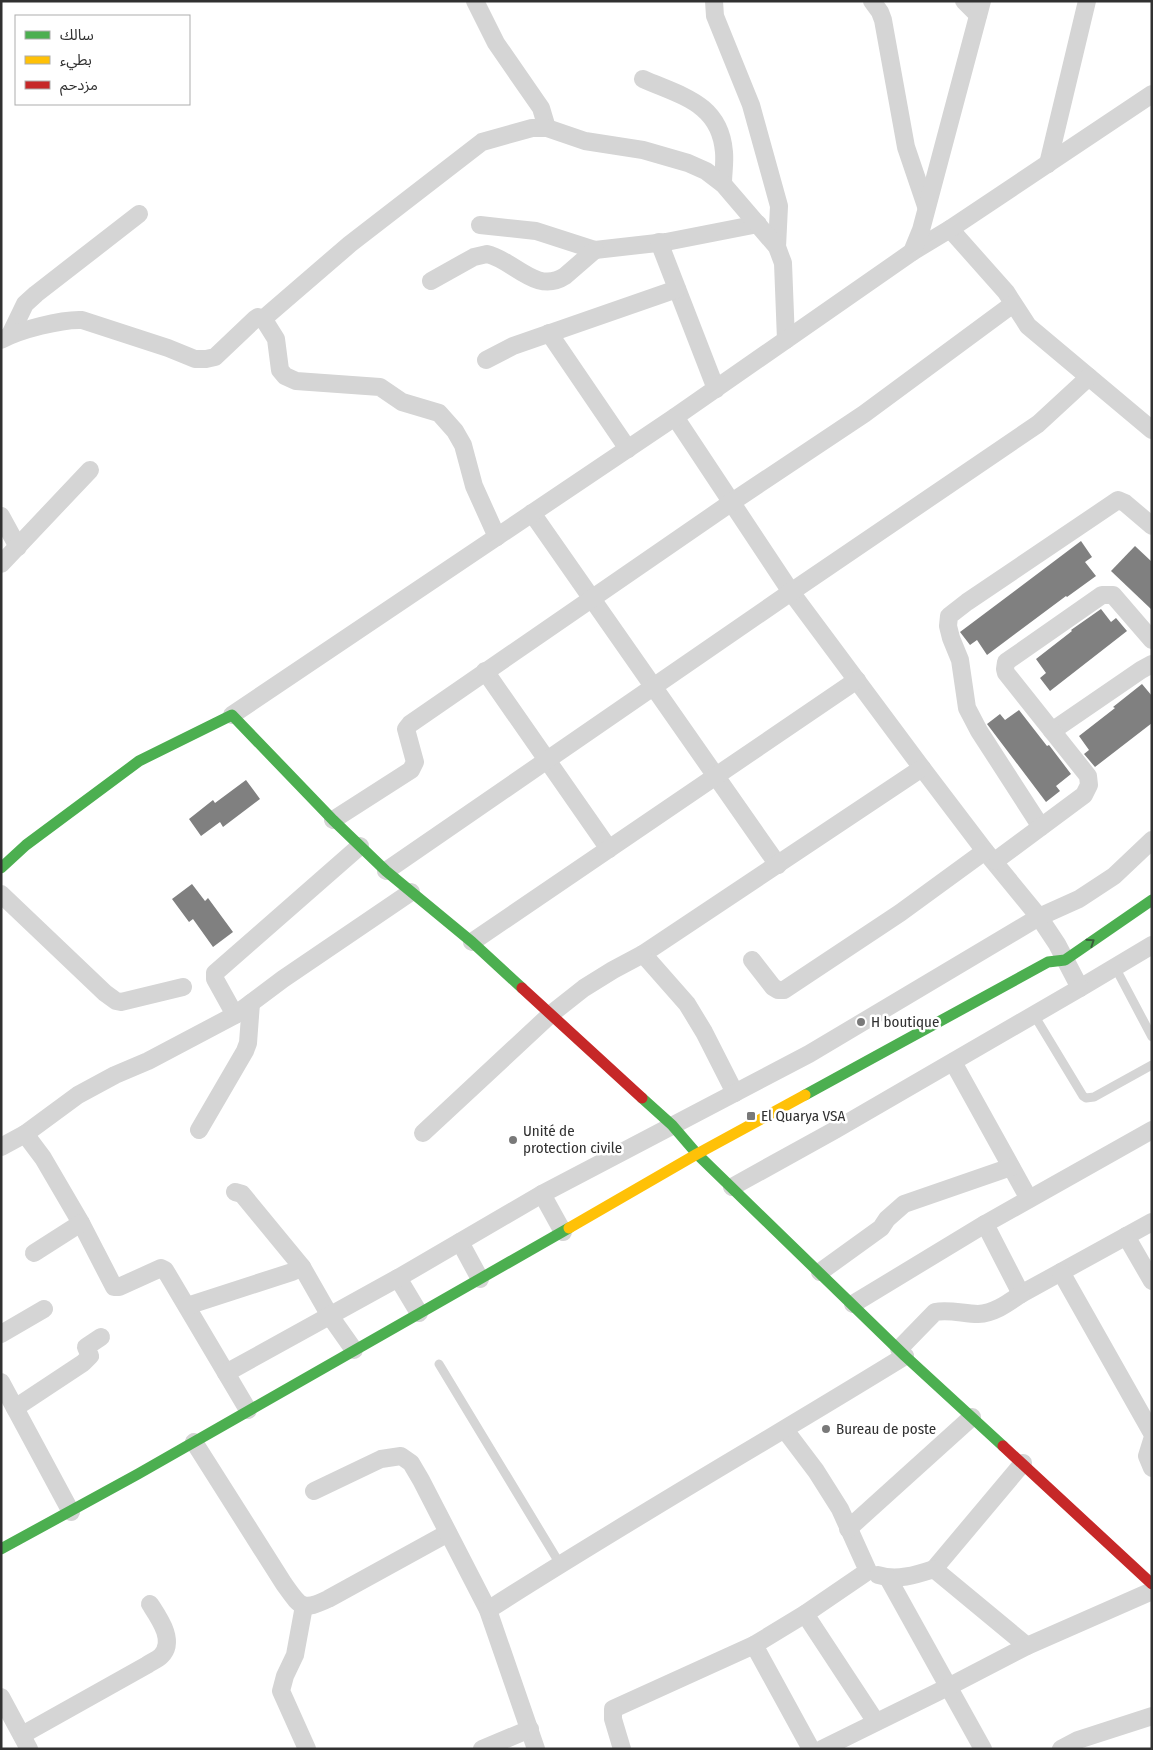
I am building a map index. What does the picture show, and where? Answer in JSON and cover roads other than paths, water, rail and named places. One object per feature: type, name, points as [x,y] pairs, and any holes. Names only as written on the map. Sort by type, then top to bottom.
[{"type":"main road","points":[[1,868],[26,845],[140,761],[232,715],[333,820],[386,871],[472,942],[672,1125],[697,1154],[902,1352],[1152,1584]]},
{"type":"main road","points":[[1,1549],[194,1442],[697,1154],[1057,961],[1152,900]]},
{"type":"street","points":[[475,1],[496,43],[541,108],[547,128]]},
{"type":"street","points":[[714,1],[715,16],[751,105],[780,206],[777,247]]},
{"type":"street","points":[[872,1],[883,20],[906,147],[926,206]]},
{"type":"street","points":[[912,252],[920,230],[980,8],[964,1]]},
{"type":"street","points":[[1048,164],[1087,1]]},
{"type":"street","points":[[643,79],[700,105],[710,113],[724,149],[723,184]]},
{"type":"street","points":[[232,715],[628,449],[912,252],[950,229],[1152,94]]},
{"type":"street","points":[[263,319],[350,244],[482,142],[532,128],[547,128],[585,141],[644,150],[688,163],[706,171],[723,184],[777,247],[783,263],[786,340]]},
{"type":"street","points":[[6,338],[24,304],[139,214]]},
{"type":"street","points":[[480,225],[536,231],[595,250],[659,242],[758,224]]},
{"type":"street","points":[[950,229],[1006,292],[1028,326],[1152,430]]},
{"type":"street","points":[[659,242],[716,388]]},
{"type":"street","points":[[430,281],[474,257],[488,254],[536,280],[551,281],[565,276],[595,250]]},
{"type":"street","points":[[486,360],[513,346],[677,289]]},
{"type":"street","points":[[333,820],[411,770],[415,762],[406,729],[408,726],[732,502],[864,414],[1013,304]]},
{"type":"street","points":[[6,338],[52,324],[82,320],[196,359],[206,359],[215,357],[255,319],[258,317],[263,319],[276,339],[280,370],[290,379],[296,381],[380,386],[402,402],[439,414],[446,420],[462,444],[467,456],[474,486],[496,537]]},
{"type":"street","points":[[549,333],[628,449]]},
{"type":"street","points":[[386,871],[1038,424],[1088,377]]},
{"type":"street","points":[[675,416],[791,592],[990,856],[1061,941],[1057,961],[1080,988]]},
{"type":"street","points":[[1,564],[90,470]]},
{"type":"street","points":[[1041,827],[979,731],[967,708],[960,660],[951,638],[948,620],[950,616],[967,602],[1118,500],[1125,503],[1152,526]]},
{"type":"street","points":[[532,513],[778,865]]},
{"type":"street","points":[[1,516],[18,547]]},
{"type":"street","points":[[752,960],[773,987],[778,990],[784,990],[900,913],[990,856],[1041,827],[1084,795],[1090,785],[1088,776],[1006,672],[1006,662],[1102,595],[1113,595],[1152,640]]},
{"type":"street","points":[[1052,731],[1152,664]]},
{"type":"street","points":[[485,672],[548,759],[609,849]]},
{"type":"street","points":[[472,942],[857,680]]},
{"type":"street","points":[[423,1133],[552,1014],[584,988],[643,954],[922,768]]},
{"type":"street","points":[[226,1373],[398,1278],[542,1194],[809,1054],[1039,917],[1079,900],[1114,876],[1152,840]]},
{"type":"street","points":[[234,1014],[215,979],[215,973],[360,846]]},
{"type":"street","points":[[1,1147],[25,1134],[78,1095],[115,1075],[148,1061],[251,1004],[283,979],[411,892]]},
{"type":"street","points":[[1,894],[105,994],[116,1001],[129,1000],[183,987]]},
{"type":"street","points":[[732,1187],[1034,1015],[1152,945]]},
{"type":"street","points":[[643,954],[687,1004],[704,1032],[735,1093]]},
{"type":"street","points":[[199,1130],[245,1051],[248,1043],[251,1004]]},
{"type":"street","points":[[952,1062],[1029,1199]]},
{"type":"street","points":[[852,1304],[985,1224],[1152,1130]]},
{"type":"street","points":[[25,1134],[43,1158],[114,1287],[119,1287],[161,1268],[170,1276],[248,1410]]},
{"type":"street","points":[[820,1272],[881,1228],[887,1219],[904,1204],[1011,1167]]},
{"type":"street","points":[[236,1192],[242,1194],[302,1267],[330,1316],[354,1350]]},
{"type":"street","points":[[542,1194],[563,1232]]},
{"type":"street","points":[[488,1610],[560,1564],[785,1430],[902,1352],[935,1312],[980,1314],[999,1309],[1021,1294],[1152,1222]]},
{"type":"street","points":[[34,1253],[81,1224]]},
{"type":"street","points":[[985,1224],[1021,1294]]},
{"type":"street","points":[[1126,1236],[1152,1281]]},
{"type":"street","points":[[460,1242],[480,1279]]},
{"type":"street","points":[[187,1306],[292,1272],[302,1267]]},
{"type":"street","points":[[1061,1272],[1152,1433]]},
{"type":"street","points":[[398,1278],[419,1313]]},
{"type":"street","points":[[1,1334],[44,1309]]},
{"type":"street","points":[[15,1408],[83,1362],[90,1356],[86,1348],[101,1337]]},
{"type":"street","points":[[1,1382],[70,1512]]},
{"type":"street","points":[[848,1530],[972,1417]]},
{"type":"street","points":[[785,1430],[840,1509],[868,1571],[888,1578],[899,1578],[934,1569],[1023,1464]]},
{"type":"street","points":[[1152,1440],[1147,1456],[1152,1468]]},
{"type":"street","points":[[194,1442],[284,1584],[299,1603],[304,1606],[311,1606],[328,1599],[448,1533]]},
{"type":"street","points":[[314,1491],[381,1459],[401,1456],[411,1463],[488,1610],[536,1749]]},
{"type":"street","points":[[934,1569],[1027,1646]]},
{"type":"street","points":[[622,1749],[613,1719],[613,1709],[754,1645],[805,1614],[868,1571]]},
{"type":"street","points":[[888,1578],[983,1749]]},
{"type":"street","points":[[822,1749],[948,1688],[1027,1646],[1152,1591]]},
{"type":"street","points":[[1,1697],[25,1742],[161,1656],[166,1648],[167,1638],[161,1621],[150,1604]]},
{"type":"street","points":[[304,1606],[295,1655],[285,1676],[281,1691],[307,1749]]},
{"type":"street","points":[[805,1614],[876,1722]]},
{"type":"street","points":[[754,1645],[811,1749]]},
{"type":"street","points":[[1061,1749],[1078,1740],[1152,1716]]},
{"type":"street","points":[[482,1749],[530,1729]]},
{"type":"lane","points":[[1115,967],[1152,1037]]},
{"type":"lane","points":[[1034,1015],[1086,1098],[1094,1097],[1152,1065]]},
{"type":"lane","points":[[439,1364],[560,1564]]},
{"type":"place","name":"H boutique","points":[[861,1022]]},
{"type":"place","name":"El Quarya VSA","points":[[751,1116]]},
{"type":"place","name":"Unité de protection civile","points":[[513,1140]]},
{"type":"place","name":"Bureau de poste","points":[[826,1429]]}]
